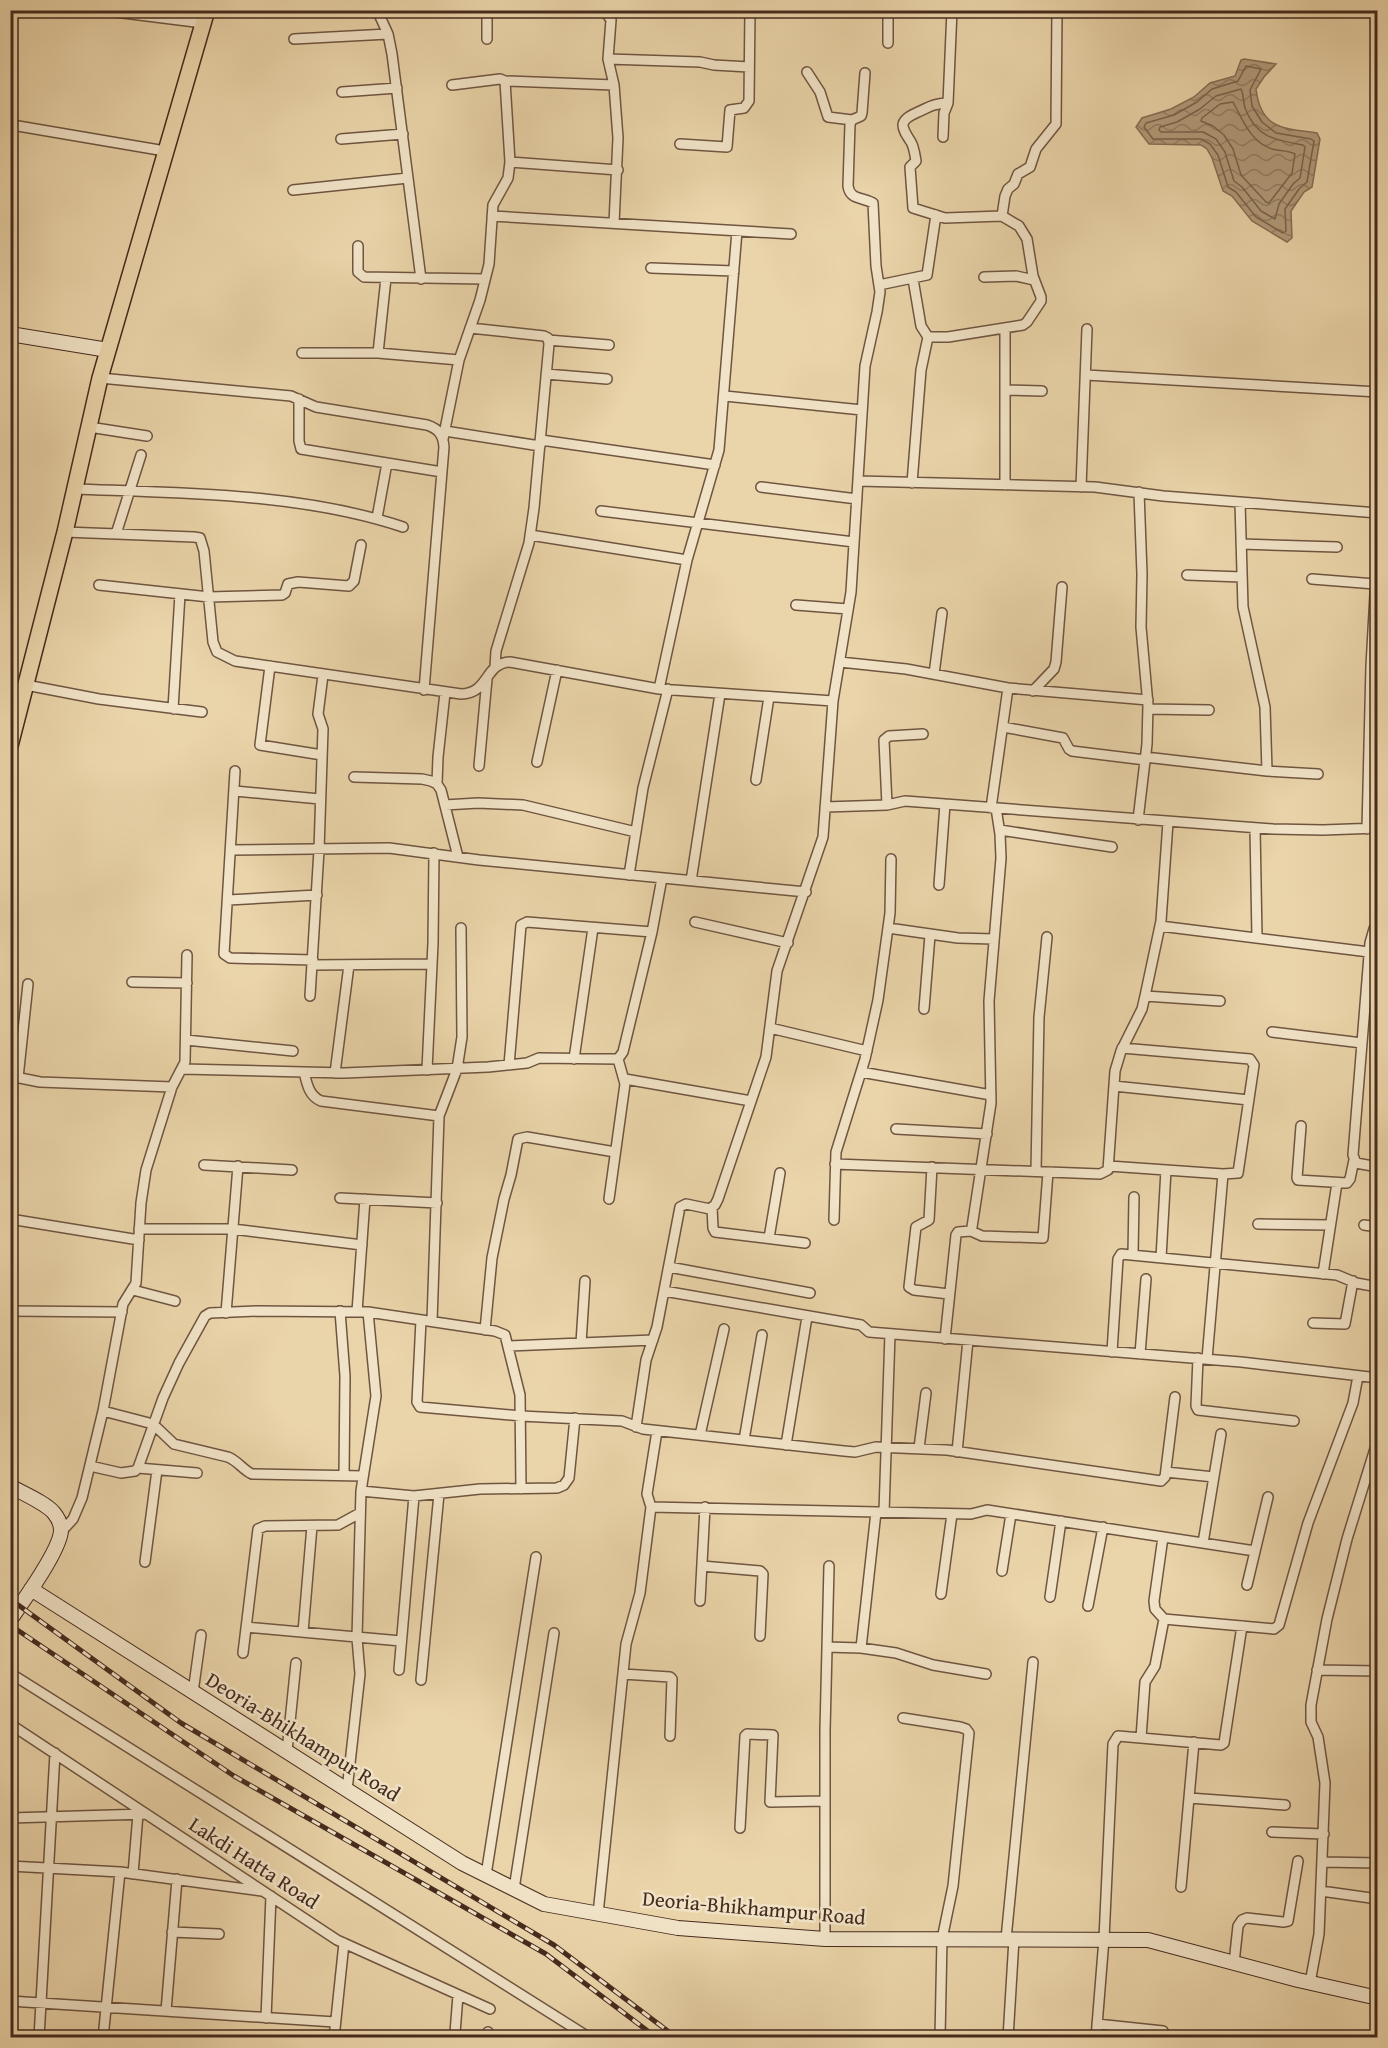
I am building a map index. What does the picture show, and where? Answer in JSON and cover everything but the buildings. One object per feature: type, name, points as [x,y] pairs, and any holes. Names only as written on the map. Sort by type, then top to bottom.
[{"type":"main road","points":[[10,746],[65,532],[100,378],[205,17]]},
{"type":"main road","points":[[10,334],[108,350]]},
{"type":"main road","points":[[10,1486],[53,1511],[59,1521],[61,1532],[58,1543],[10,1620]]},
{"type":"main road","name":"Deoria-Bhikhampur Road","points":[[31,1589],[462,1863],[544,1904],[678,1928],[825,1939],[1148,1940],[1310,1983],[1377,1998]]},
{"type":"street","points":[[99,10],[205,17]]},
{"type":"street","points":[[377,10],[388,34],[397,88],[421,279]]},
{"type":"street","points":[[487,10],[487,39]]},
{"type":"street","points":[[604,10],[610,20],[608,59],[614,85],[618,138],[614,223]]},
{"type":"street","points":[[680,144],[727,147],[730,110],[744,108],[749,101],[750,10]]},
{"type":"street","points":[[888,10],[888,43]]},
{"type":"street","points":[[943,137],[944,113],[948,103],[952,10]]},
{"type":"street","points":[[1002,216],[1008,189],[1014,184],[1017,174],[1030,166],[1038,146],[1056,124],[1057,10]]},
{"type":"street","points":[[294,39],[388,34]]},
{"type":"street","points":[[608,59],[700,62],[749,67]]},
{"type":"street","points":[[807,72],[820,92],[828,117],[852,120],[861,116],[862,113],[865,73]]},
{"type":"street","points":[[452,85],[500,79],[614,85]]},
{"type":"street","points":[[424,690],[444,435],[459,360],[489,264],[492,216],[496,199],[508,178],[510,162],[505,81]]},
{"type":"street","points":[[342,92],[397,88]]},
{"type":"street","points":[[928,337],[948,337],[1027,322],[1041,301],[1034,280],[1027,239],[1019,226],[1002,216],[950,218],[913,208],[910,167],[916,161],[910,142],[904,134],[904,121],[906,117],[929,105],[948,103]]},
{"type":"street","points":[[636,1427],[646,1360],[657,1327],[680,1207],[686,1204],[707,1209],[712,1207],[718,1199],[766,1057],[777,971],[823,837],[833,701],[848,609],[854,542],[865,366],[878,312],[879,285],[873,203],[853,197],[849,193],[852,120]]},
{"type":"street","points":[[18,126],[165,151]]},
{"type":"street","points":[[341,140],[403,134]]},
{"type":"street","points":[[510,162],[618,170]]},
{"type":"street","points":[[294,190],[408,178]]},
{"type":"street","points":[[879,285],[926,276],[936,215]]},
{"type":"street","points":[[492,216],[790,234]]},
{"type":"street","points":[[629,875],[643,788],[664,689],[687,560],[715,465],[722,430],[737,231]]},
{"type":"street","points":[[358,246],[360,275],[386,278],[485,279]]},
{"type":"street","points":[[651,268],[734,271]]},
{"type":"street","points":[[984,277],[1016,276],[1034,280]]},
{"type":"street","points":[[378,353],[386,278]]},
{"type":"street","points":[[913,279],[918,316],[923,331],[928,337]]},
{"type":"street","points":[[470,328],[544,336],[548,340],[609,345]]},
{"type":"street","points":[[1005,328],[1005,485]]},
{"type":"street","points":[[1081,487],[1087,329]]},
{"type":"street","points":[[912,483],[921,370],[928,337]]},
{"type":"street","points":[[495,667],[496,651],[531,535],[548,340]]},
{"type":"street","points":[[302,353],[378,353],[459,360]]},
{"type":"street","points":[[546,374],[607,379]]},
{"type":"street","points":[[1086,375],[1377,392]]},
{"type":"street","points":[[100,378],[281,394],[316,407],[428,425],[444,435],[540,443],[715,465]]},
{"type":"street","points":[[1005,390],[1042,391]]},
{"type":"street","points":[[725,396],[862,410]]},
{"type":"street","points":[[299,399],[301,449],[442,472]]},
{"type":"street","points":[[89,427],[147,436]]},
{"type":"street","points":[[116,534],[141,455]]},
{"type":"street","points":[[377,518],[387,463]]},
{"type":"street","points":[[858,481],[1081,487],[1377,513]]},
{"type":"street","points":[[761,487],[857,499]]},
{"type":"street","points":[[75,489],[270,499],[377,518],[403,526]]},
{"type":"street","points":[[1138,820],[1148,704],[1141,627],[1139,492]]},
{"type":"street","points":[[1240,502],[1244,614],[1264,707],[1267,771]]},
{"type":"street","points":[[601,510],[854,542]]},
{"type":"street","points":[[65,532],[200,538],[204,551],[213,642],[217,652],[235,661],[446,693],[470,694],[477,690],[495,667],[502,662],[510,662],[664,689],[833,701]]},
{"type":"street","points":[[531,535],[687,560]]},
{"type":"street","points":[[1367,829],[1377,541]]},
{"type":"street","points":[[1241,544],[1337,547]]},
{"type":"street","points":[[99,585],[209,597],[282,595],[288,584],[298,582],[349,586],[354,581],[361,545]]},
{"type":"street","points":[[1187,574],[1242,577]]},
{"type":"street","points":[[1312,579],[1375,584]]},
{"type":"street","points":[[1033,691],[1054,669],[1056,662],[1062,586]]},
{"type":"street","points":[[172,709],[180,594]]},
{"type":"street","points":[[796,605],[848,609]]},
{"type":"street","points":[[934,674],[942,613]]},
{"type":"street","points":[[840,662],[934,674],[1008,688],[1209,710]]},
{"type":"street","points":[[270,666],[260,745],[322,755]]},
{"type":"street","points":[[537,762],[556,670]]},
{"type":"street","points":[[310,996],[319,850],[323,729],[318,714],[323,675]]},
{"type":"street","points":[[479,766],[487,678]]},
{"type":"street","points":[[26,685],[99,699],[202,712]]},
{"type":"street","points":[[971,1231],[991,1095],[989,1001],[1001,858],[1000,830],[993,808],[1008,688]]},
{"type":"street","points":[[446,693],[437,784],[445,805],[458,857]]},
{"type":"street","points":[[691,881],[720,694]]},
{"type":"street","points":[[756,780],[769,697]]},
{"type":"street","points":[[1003,727],[1063,738],[1072,751],[1318,774]]},
{"type":"street","points":[[887,805],[884,740],[889,736],[923,734]]},
{"type":"street","points":[[235,771],[224,950],[226,956],[349,965],[432,964]]},
{"type":"street","points":[[354,777],[422,779],[437,784]]},
{"type":"street","points":[[235,791],[320,799]]},
{"type":"street","points":[[825,807],[887,805],[905,801],[1255,828],[1311,830],[1377,828]]},
{"type":"street","points":[[445,805],[487,803],[523,805],[636,832]]},
{"type":"street","points":[[939,885],[945,804]]},
{"type":"street","points":[[835,1164],[1105,1173],[1109,1166],[1115,1071],[1122,1048],[1142,1009],[1160,926],[1168,822]]},
{"type":"street","points":[[1255,828],[1257,938]]},
{"type":"street","points":[[1000,830],[1112,848]]},
{"type":"street","points":[[231,850],[389,848],[806,892]]},
{"type":"street","points":[[427,1070],[434,853]]},
{"type":"street","points":[[834,1221],[835,1164],[839,1140],[867,1051],[878,1000],[888,928],[891,859]]},
{"type":"street","points":[[618,1059],[623,1052],[652,932],[662,878]]},
{"type":"street","points":[[228,900],[316,895]]},
{"type":"street","points":[[509,1065],[521,925],[527,922],[652,932]]},
{"type":"street","points":[[695,922],[788,943]]},
{"type":"street","points":[[1160,926],[1369,952]]},
{"type":"street","points":[[432,1321],[438,1116],[457,1069],[463,1025],[461,928]]},
{"type":"street","points":[[574,1059],[593,928]]},
{"type":"street","points":[[888,928],[958,939],[994,939]]},
{"type":"street","points":[[1301,1126],[1297,1178],[1301,1181],[1349,1182],[1354,1160],[1369,952],[1371,934],[1374,929],[1377,929]]},
{"type":"street","points":[[924,1009],[930,935]]},
{"type":"street","points":[[1036,1172],[1039,1017],[1047,937]]},
{"type":"street","points":[[61,1532],[77,1511],[90,1466],[122,1312],[126,1298],[133,1290],[137,1275],[139,1229],[146,1170],[172,1088],[185,1062],[187,955]]},
{"type":"street","points":[[335,1073],[349,965]]},
{"type":"street","points":[[132,982],[187,984]]},
{"type":"street","points":[[1367,982],[1377,983]]},
{"type":"street","points":[[28,984],[14,1077],[40,1082],[172,1088]]},
{"type":"street","points":[[1145,996],[1220,1001]]},
{"type":"street","points":[[770,1028],[867,1051]]},
{"type":"street","points":[[1272,1032],[1362,1043]]},
{"type":"street","points":[[186,1040],[292,1051]]},
{"type":"street","points":[[1109,1166],[1235,1174],[1239,1170],[1254,1065],[1250,1059],[1122,1048]]},
{"type":"street","points":[[183,1069],[335,1073],[457,1069],[526,1063],[539,1058],[618,1059]]},
{"type":"street","points":[[609,1199],[625,1079],[618,1059]]},
{"type":"street","points":[[304,1072],[311,1094],[321,1101],[438,1116]]},
{"type":"street","points":[[861,1072],[991,1095]]},
{"type":"street","points":[[625,1079],[751,1101]]},
{"type":"street","points":[[1114,1086],[1249,1100]]},
{"type":"street","points":[[896,1129],[987,1134]]},
{"type":"street","points":[[485,1330],[492,1258],[504,1199],[512,1175],[518,1138],[527,1137],[615,1152]]},
{"type":"street","points":[[1354,1160],[1377,1167]]},
{"type":"street","points":[[204,1165],[292,1170]]},
{"type":"street","points":[[226,1313],[238,1166]]},
{"type":"street","points":[[932,1167],[929,1220],[916,1227],[909,1287],[914,1290],[950,1294]]},
{"type":"street","points":[[1161,1258],[1166,1170]]},
{"type":"street","points":[[945,1339],[956,1235],[958,1232],[971,1231],[982,1236],[1043,1238],[1048,1172]]},
{"type":"street","points":[[769,1238],[780,1173]]},
{"type":"street","points":[[1223,1174],[1215,1264],[1196,1406],[1198,1410],[1294,1421]]},
{"type":"street","points":[[1323,1274],[1337,1183]]},
{"type":"street","points":[[1133,1255],[1134,1197]]},
{"type":"street","points":[[340,1198],[437,1203]]},
{"type":"street","points":[[357,1312],[364,1199]]},
{"type":"street","points":[[712,1207],[715,1232],[805,1243]]},
{"type":"street","points":[[10,1219],[139,1240]]},
{"type":"street","points":[[1258,1224],[1330,1225]]},
{"type":"street","points":[[1364,1225],[1377,1227]]},
{"type":"street","points":[[139,1229],[233,1229],[362,1245]]},
{"type":"street","points":[[1113,1352],[1118,1259],[1121,1254],[1343,1276],[1377,1287]]},
{"type":"street","points":[[669,1267],[810,1293]]},
{"type":"street","points":[[1140,1354],[1146,1279]]},
{"type":"street","points":[[581,1343],[585,1281]]},
{"type":"street","points":[[1313,1323],[1346,1324],[1353,1281]]},
{"type":"street","points":[[133,1290],[176,1300]]},
{"type":"street","points":[[664,1291],[858,1324],[869,1332],[1202,1358],[1377,1378]]},
{"type":"street","points":[[10,1311],[122,1312]]},
{"type":"street","points":[[340,1311],[345,1376],[344,1475]]},
{"type":"street","points":[[347,1790],[360,1674],[357,1638],[360,1513],[363,1476],[376,1396],[368,1312]]},
{"type":"street","points":[[90,1466],[122,1473],[135,1472],[178,1363],[201,1320],[210,1313],[368,1312],[505,1335],[520,1395],[521,1490]]},
{"type":"street","points":[[786,1445],[807,1317]]},
{"type":"street","points":[[421,1320],[418,1406],[420,1407],[521,1416],[622,1420],[636,1427],[657,1431],[786,1445],[855,1452],[868,1448],[919,1448],[1161,1481],[1166,1472],[1176,1397]]},
{"type":"street","points":[[700,1435],[724,1329]]},
{"type":"street","points":[[861,1648],[880,1512],[886,1448],[890,1334]]},
{"type":"street","points":[[744,1440],[762,1335]]},
{"type":"street","points":[[509,1346],[653,1340]]},
{"type":"street","points":[[957,1452],[968,1340]]},
{"type":"street","points":[[1163,1537],[1154,1600],[1155,1609],[1164,1619],[1274,1629],[1279,1625],[1308,1523],[1353,1403],[1358,1376]]},
{"type":"street","points":[[919,1448],[926,1393]]},
{"type":"street","points":[[103,1411],[153,1424],[170,1442],[234,1459],[252,1474],[363,1476]]},
{"type":"street","points":[[362,1491],[414,1496],[480,1488],[521,1490],[556,1488],[564,1485],[569,1478],[575,1418]]},
{"type":"street","points":[[598,1914],[626,1644],[644,1572],[651,1507],[647,1494],[657,1431]]},
{"type":"street","points":[[1203,1543],[1221,1434]]},
{"type":"street","points":[[1310,1983],[1319,1934],[1324,1834],[1324,1767],[1318,1737],[1310,1715],[1327,1619],[1347,1539],[1377,1439]]},
{"type":"street","points":[[138,1468],[197,1473]]},
{"type":"street","points":[[145,1562],[157,1470]]},
{"type":"street","points":[[1166,1472],[1214,1477]]},
{"type":"street","points":[[421,1680],[439,1494]]},
{"type":"street","points":[[399,1670],[414,1496]]},
{"type":"street","points":[[1247,1585],[1268,1497]]},
{"type":"street","points":[[651,1507],[952,1514],[971,1514],[987,1510],[1255,1551]]},
{"type":"street","points":[[700,1602],[705,1507]]},
{"type":"street","points":[[243,1653],[258,1529],[265,1526],[338,1525],[360,1513]]},
{"type":"street","points":[[940,1594],[952,1514]]},
{"type":"street","points":[[1002,1571],[1011,1514]]},
{"type":"street","points":[[1050,1597],[1061,1521]]},
{"type":"street","points":[[303,1632],[312,1526]]},
{"type":"street","points":[[1088,1606],[1103,1527]]},
{"type":"street","points":[[486,1875],[536,1557]]},
{"type":"street","points":[[702,1566],[760,1571],[762,1574],[760,1636]]},
{"type":"street","points":[[825,1939],[829,1566]]},
{"type":"street","points":[[1141,1738],[1145,1682],[1155,1665],[1164,1619]]},
{"type":"street","points":[[1096,2037],[1104,1940],[1113,1744],[1118,1736],[1221,1745],[1226,1739],[1242,1626]]},
{"type":"street","points":[[246,1627],[401,1641]]},
{"type":"street","points":[[514,1889],[554,1633]]},
{"type":"street","points":[[193,1692],[201,1635]]},
{"type":"street","points":[[827,1647],[861,1648],[896,1653],[933,1665],[986,1674]]},
{"type":"street","points":[[1008,2037],[1010,1939],[1033,1662]]},
{"type":"street","points":[[287,1751],[296,1663]]},
{"type":"street","points":[[1317,1670],[1377,1671]]},
{"type":"street","points":[[10,1673],[590,2037]]},
{"type":"street","points":[[623,1674],[672,1679],[670,1736]]},
{"type":"street","points":[[903,1718],[960,1727],[969,1733],[953,1886],[942,1939],[940,2037]]},
{"type":"street","name":"Lakdi Hatta Road","points":[[10,1725],[143,1815],[344,1943],[490,2009]]},
{"type":"street","points":[[740,1828],[745,1736],[747,1734],[773,1735],[770,1802],[825,1801]]},
{"type":"street","points":[[1181,1887],[1194,1743]]},
{"type":"street","points":[[39,2037],[55,1754]]},
{"type":"street","points":[[1189,1798],[1285,1806]]},
{"type":"street","points":[[10,1818],[52,1815],[143,1815],[133,1874]]},
{"type":"street","points":[[1272,1832],[1324,1834]]},
{"type":"street","points":[[1234,1963],[1238,1926],[1242,1920],[1247,1918],[1288,1921],[1298,1861]]},
{"type":"street","points":[[1323,1862],[1377,1863]]},
{"type":"street","points":[[10,1866],[120,1872],[268,1893],[266,2018]]},
{"type":"street","points":[[103,2037],[120,1872]]},
{"type":"street","points":[[166,2012],[177,1879]]},
{"type":"street","points":[[1321,1891],[1377,1899]]},
{"type":"street","points":[[172,1932],[219,1934]]},
{"type":"street","points":[[334,2037],[344,1943]]},
{"type":"street","points":[[455,2033],[458,1995]]},
{"type":"street","points":[[10,2001],[335,2022]]},
{"type":"street","points":[[1097,2024],[1163,2031]]},
{"type":"water","points":[[1241,60],[1276,64],[1256,89],[1263,112],[1269,120],[1285,128],[1317,133],[1320,139],[1312,187],[1304,192],[1291,211],[1292,238],[1287,242],[1252,221],[1232,196],[1223,191],[1207,149],[1201,145],[1149,144],[1136,127],[1142,118],[1171,109],[1194,97],[1210,83],[1235,76]]},
{"type":"railway","points":[[10,1599],[181,1723],[554,1945],[677,2038]]},
{"type":"railway","points":[[10,1625],[234,1776],[546,1954],[657,2038]]}]
